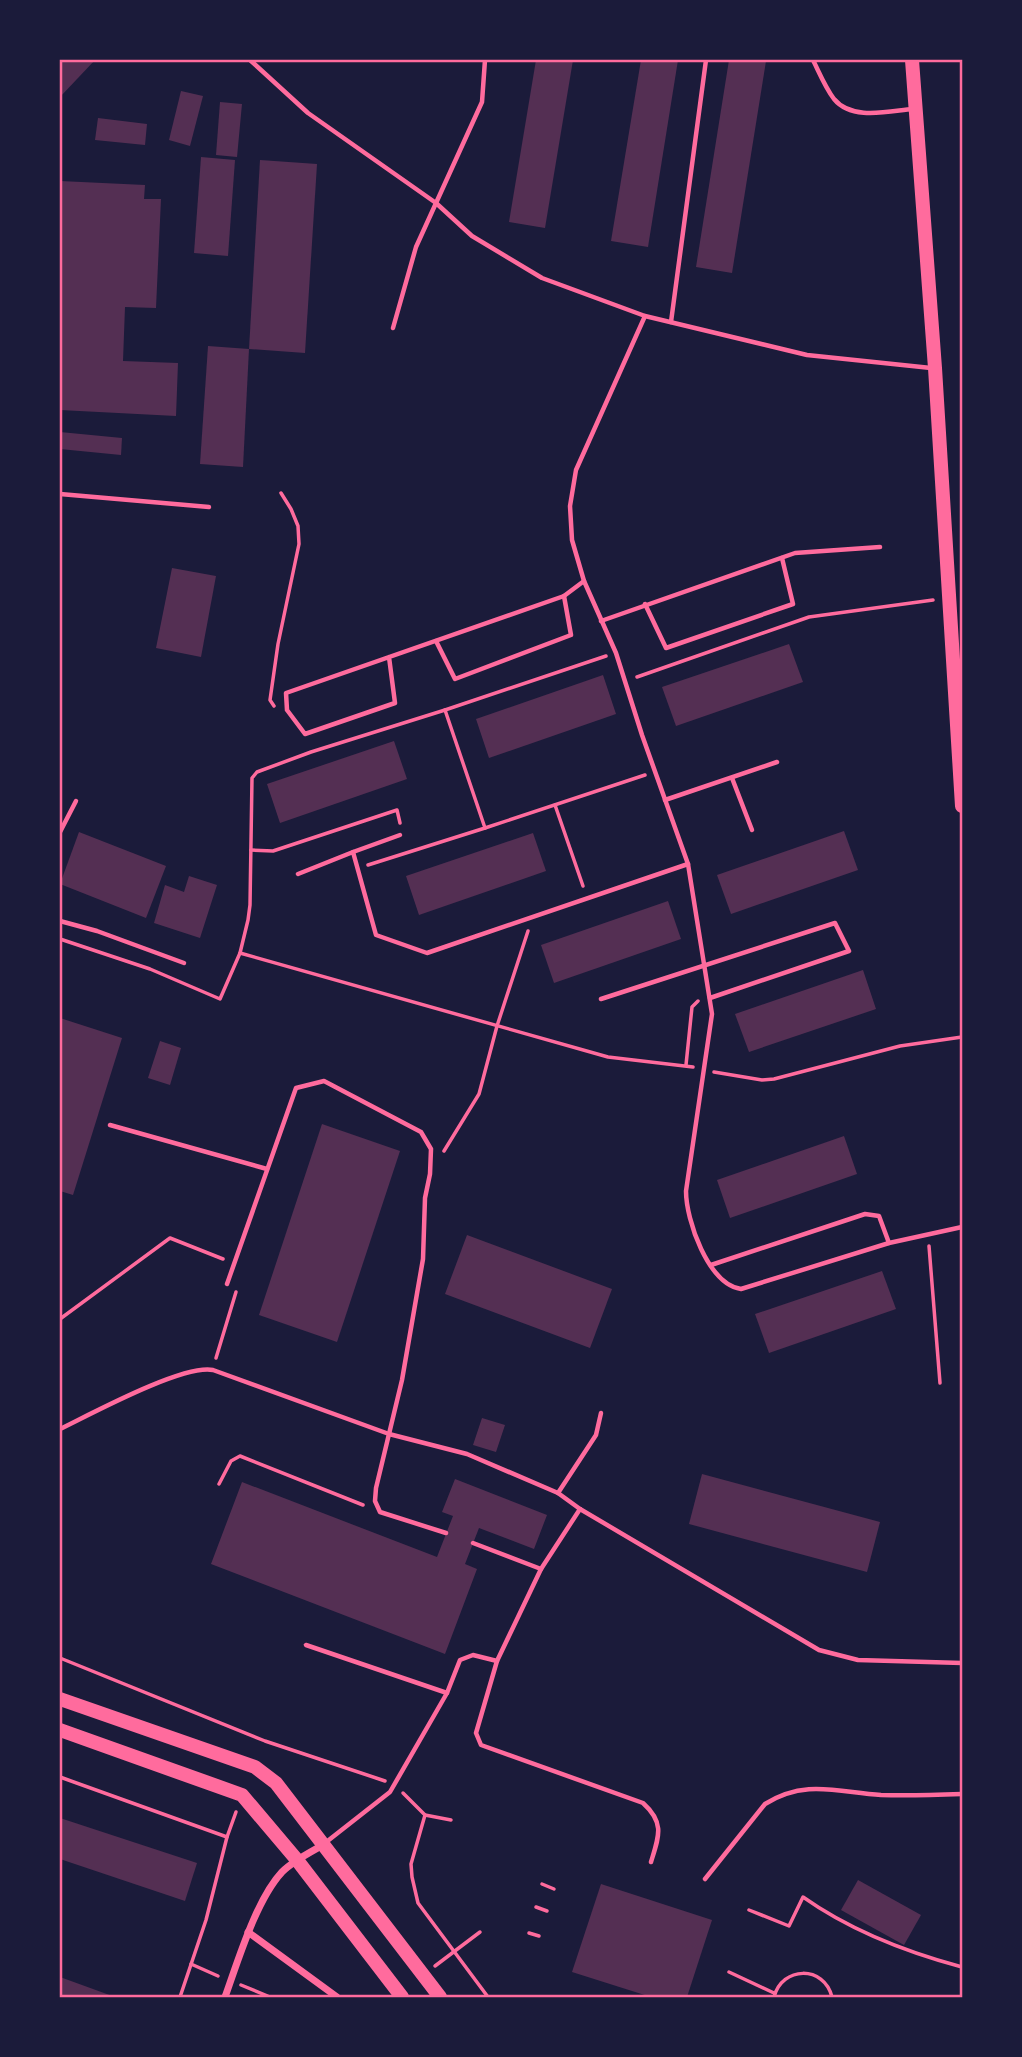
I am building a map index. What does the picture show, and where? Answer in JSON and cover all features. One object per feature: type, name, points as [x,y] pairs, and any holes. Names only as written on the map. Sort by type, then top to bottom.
[{"type":"main road","points":[[912,60],[935,368],[962,806]]},
{"type":"main road","points":[[60,1699],[255,1767],[276,1783],[440,1997]]},
{"type":"main road","points":[[60,1730],[242,1795],[297,1860],[402,1997]]},
{"type":"street","points":[[225,1997],[248,1932],[282,1873],[323,1844]]},
{"type":"street","points":[[248,1932],[337,1997]]},
{"type":"lane","points":[[250,60],[308,113],[436,203],[472,236],[542,278],[645,316],[807,355],[935,368]]},
{"type":"lane","points":[[393,328],[416,247],[482,102],[485,60]]},
{"type":"lane","points":[[671,322],[706,60]]},
{"type":"lane","points":[[813,60],[835,100],[849,111],[865,113],[914,109]]},
{"type":"lane","points":[[645,316],[576,470],[570,506],[572,540],[584,581],[616,653],[688,864],[712,1014],[686,1191],[690,1224],[710,1265],[731,1287],[741,1289],[890,1243],[962,1227]]},
{"type":"lane","points":[[60,494],[209,507]]},
{"type":"lane","points":[[601,621],[795,553],[880,547]]},
{"type":"lane","points":[[645,604],[666,649],[793,604],[782,558]]},
{"type":"lane","points":[[389,657],[395,703],[304,734],[287,710],[286,693],[389,657],[565,596],[584,581]]},
{"type":"lane","points":[[436,641],[455,679],[571,635],[565,596]]},
{"type":"lane","points":[[665,800],[777,762]]},
{"type":"lane","points":[[732,778],[752,830]]},
{"type":"lane","points":[[60,832],[76,801]]},
{"type":"lane","points":[[298,874],[402,833]]},
{"type":"lane","points":[[353,852],[376,935],[427,953],[688,864]]},
{"type":"lane","points":[[60,921],[97,931],[184,963]]},
{"type":"lane","points":[[601,999],[835,923],[849,951],[710,998]]},
{"type":"lane","points":[[227,1284],[296,1088],[324,1080],[421,1132],[431,1149],[425,1198],[423,1259],[402,1380],[375,1501],[380,1511],[446,1533]]},
{"type":"lane","points":[[110,1125],[267,1170]]},
{"type":"lane","points":[[710,1265],[865,1214],[879,1216],[890,1243]]},
{"type":"lane","points":[[60,1429],[176,1375],[203,1368],[244,1380],[389,1434],[467,1454],[558,1493],[819,1650],[858,1660],[962,1663]]},
{"type":"lane","points":[[558,1493],[596,1435],[601,1413]]},
{"type":"lane","points":[[580,1508],[541,1569],[497,1661],[476,1733],[481,1745],[643,1803],[653,1812],[658,1822],[659,1836],[651,1862]]},
{"type":"lane","points":[[473,1543],[541,1569]]},
{"type":"lane","points":[[306,1645],[447,1693]]},
{"type":"lane","points":[[323,1844],[390,1792],[447,1693],[460,1660],[473,1655],[497,1661]]},
{"type":"lane","points":[[705,1879],[765,1804],[778,1796],[808,1788],[882,1795],[962,1794]]},
{"type":"path","points":[[278,644],[299,544],[298,526],[281,493]]},
{"type":"path","points":[[625,682],[809,617],[948,598]]},
{"type":"path","points":[[60,939],[150,969],[220,999],[240,953],[248,920],[253,778],[257,772],[616,653]]},
{"type":"path","points":[[445,710],[485,828]]},
{"type":"path","points":[[357,868],[655,772]]},
{"type":"path","points":[[555,805],[587,898]]},
{"type":"path","points":[[251,850],[273,851],[397,810],[402,833]]},
{"type":"path","points":[[406,842],[409,852]]},
{"type":"path","points":[[430,1174],[479,1094],[497,1026],[533,917]]},
{"type":"path","points":[[240,953],[608,1058],[686,1065],[762,1080],[900,1046],[962,1037]]},
{"type":"path","points":[[686,1065],[692,1007],[698,1001],[710,998]]},
{"type":"path","points":[[929,1233],[940,1383]]},
{"type":"path","points":[[60,1319],[170,1238],[234,1263]]},
{"type":"path","points":[[216,1358],[239,1286]]},
{"type":"path","points":[[219,1484],[231,1461],[240,1456],[380,1511]]},
{"type":"path","points":[[60,1658],[265,1741],[394,1784],[425,1815],[451,1820]]},
{"type":"path","points":[[60,1777],[227,1837]]},
{"type":"path","points":[[180,1997],[206,1920],[227,1837],[242,1795]]},
{"type":"path","points":[[425,1815],[411,1864],[414,1892],[425,1914],[488,1997]]},
{"type":"path","points":[[542,1884],[554,1889]]},
{"type":"path","points":[[749,1910],[789,1926],[803,1897],[857,1930],[915,1955],[962,1968]]},
{"type":"path","points":[[536,1907],[547,1911]]},
{"type":"path","points":[[454,1952],[480,1931]]},
{"type":"path","points":[[529,1933],[539,1936]]},
{"type":"path","points":[[729,1972],[774,1996],[786,1978],[803,1972],[817,1976],[826,1983],[832,1997]]},
{"type":"building","points":[[60,60],[95,60],[60,97]]},
{"type":"building","points":[[536,60],[573,60],[545,228],[509,222]]},
{"type":"building","points":[[641,60],[678,60],[648,247],[611,241]]},
{"type":"building","points":[[729,60],[766,61],[732,273],[696,267]]},
{"type":"building","points":[[181,91],[203,96],[190,146],[169,140]]},
{"type":"building","points":[[220,102],[242,104],[237,157],[216,155]]},
{"type":"building","points":[[98,118],[147,124],[145,145],[95,140]]},
{"type":"building","points":[[201,157],[235,160],[228,256],[194,253]]},
{"type":"building","points":[[260,160],[317,164],[305,353],[249,349]]},
{"type":"building","points":[[60,181],[145,185],[144,199],[161,199],[156,308],[125,307],[123,361],[178,363],[176,416],[60,410]]},
{"type":"building","points":[[208,346],[249,349],[243,467],[200,464]]},
{"type":"building","points":[[60,432],[122,438],[121,455],[60,449]]},
{"type":"building","points":[[172,568],[216,576],[201,657],[156,648]]},
{"type":"building","points":[[789,644],[803,682],[676,726],[662,687]]},
{"type":"building","points":[[603,675],[616,714],[489,758],[476,719]]},
{"type":"building","points":[[394,741],[407,779],[280,823],[267,784]]},
{"type":"building","points":[[844,831],[858,870],[731,914],[717,875]]},
{"type":"building","points":[[79,832],[166,866],[146,918],[60,884]]},
{"type":"building","points":[[533,833],[546,871],[419,915],[406,876]]},
{"type":"building","points":[[189,876],[217,885],[200,938],[154,923],[165,885],[184,892]]},
{"type":"building","points":[[668,901],[681,939],[554,983],[541,945]]},
{"type":"building","points":[[863,970],[876,1009],[749,1052],[735,1014]]},
{"type":"building","points":[[60,1018],[122,1038],[73,1195],[60,1191]]},
{"type":"building","points":[[160,1041],[181,1048],[170,1085],[148,1078]]},
{"type":"building","points":[[322,1124],[400,1151],[337,1342],[259,1315]]},
{"type":"building","points":[[844,1136],[857,1174],[730,1218],[717,1180]]},
{"type":"building","points":[[467,1235],[612,1289],[590,1348],[445,1294]]},
{"type":"building","points":[[882,1271],[896,1309],[769,1353],[755,1314]]},
{"type":"building","points":[[482,1418],[505,1425],[496,1452],[473,1445]]},
{"type":"building","points":[[702,1474],[880,1522],[867,1572],[689,1524]]},
{"type":"building","points":[[455,1479],[547,1515],[534,1549],[479,1528],[465,1564],[477,1569],[445,1654],[211,1564],[242,1482],[437,1557],[453,1516],[442,1512]]},
{"type":"building","points":[[60,1818],[197,1863],[185,1901],[60,1859]]},
{"type":"building","points":[[858,1880],[921,1915],[904,1945],[841,1910]]},
{"type":"building","points":[[601,1884],[712,1920],[687,1997],[651,1997],[572,1972]]},
{"type":"building","points":[[60,1977],[115,1997],[60,1997]]}]
